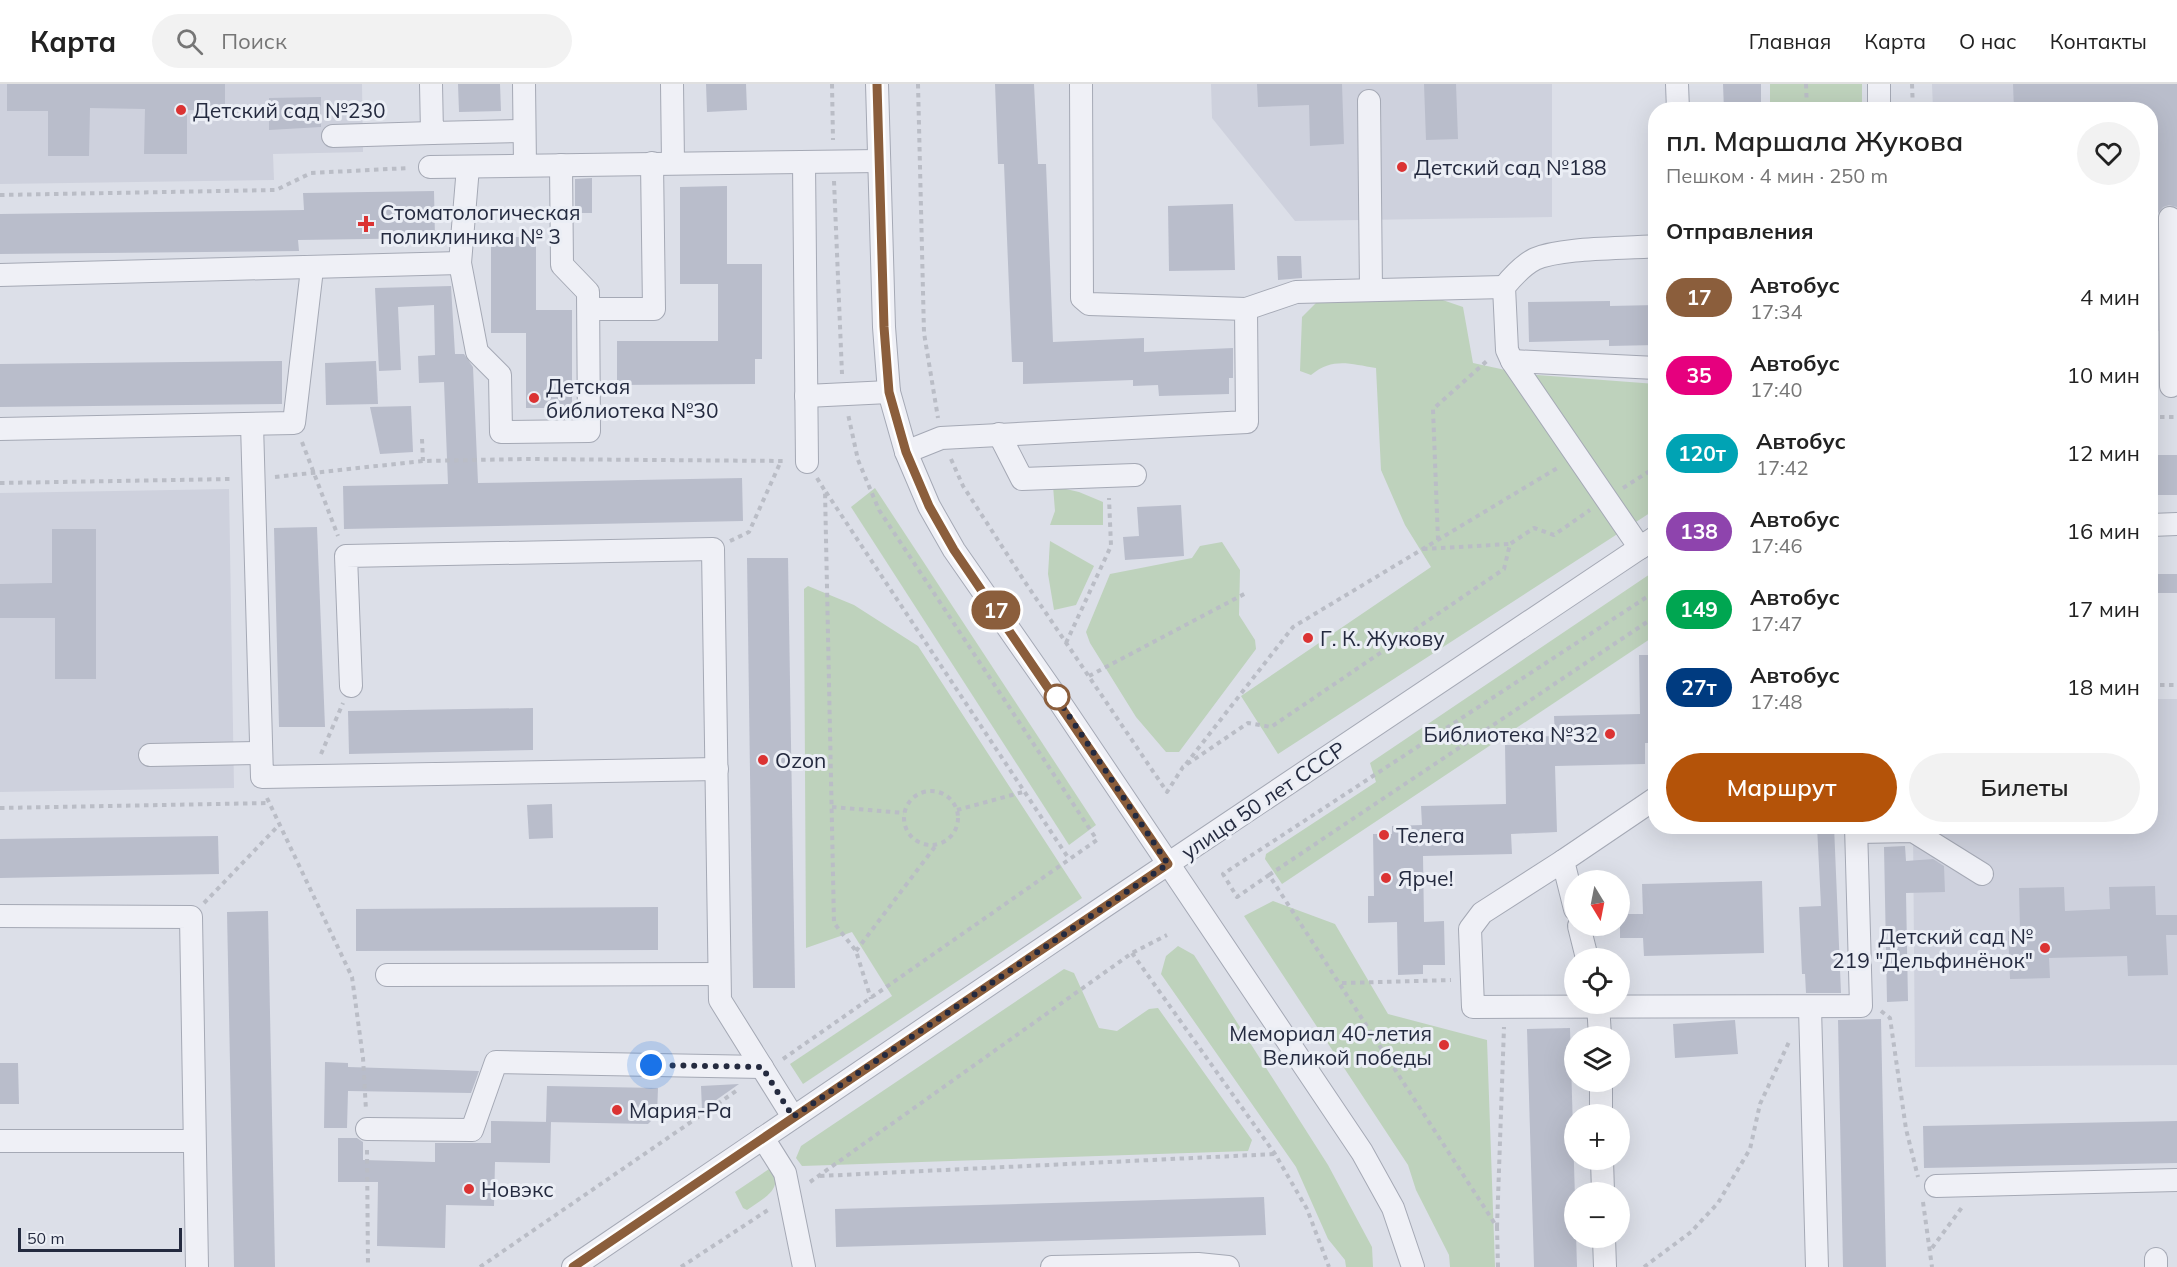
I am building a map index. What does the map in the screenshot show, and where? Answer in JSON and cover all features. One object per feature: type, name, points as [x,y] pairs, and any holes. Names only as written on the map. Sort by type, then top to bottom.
[{"type":"street","points":[[431,84],[432,133]]},
{"type":"street","points":[[524,84],[525,165]]},
{"type":"street","points":[[589,309],[654,309],[663,162],[672,84]]},
{"type":"street","points":[[877,84],[884,327],[889,392],[906,452],[929,506],[954,550],[1362,1152],[1393,1208],[1413,1267]]},
{"type":"street","points":[[1081,84],[1082,298],[1089,304],[1246,309],[1296,292],[1504,286]]},
{"type":"street","points":[[1677,84],[1678,102]]},
{"type":"street","points":[[1879,84],[1879,102]]},
{"type":"street","points":[[1369,101],[1371,290]]},
{"type":"street","points":[[333,136],[525,131]]},
{"type":"street","points":[[430,167],[663,162],[804,163],[879,160]]},
{"type":"street","points":[[804,163],[807,462]]},
{"type":"street","points":[[468,166],[460,263],[477,352],[500,375],[501,432],[589,431],[588,292],[562,265],[561,165]]},
{"type":"street","points":[[2166,386],[2170,218]]},
{"type":"street","points":[[1648,247],[1560,253],[1536,259],[1518,270],[1504,286],[1509,353],[1606,499],[1648,542]]},
{"type":"street","points":[[0,275],[312,269],[460,263]]},
{"type":"street","points":[[0,429],[294,423],[312,269]]},
{"type":"street","points":[[906,452],[941,438],[1247,422],[1246,309]]},
{"type":"street","points":[[1509,353],[1648,367]]},
{"type":"street","points":[[806,396],[889,392]]},
{"type":"street","points":[[252,424],[262,777],[717,769]]},
{"type":"street","points":[[999,434],[1022,479],[1135,475]]},
{"type":"street","points":[[2158,525],[2177,525]]},
{"type":"street","name":"улица 50 лет СССР","points":[[573,1267],[1648,542]]},
{"type":"street","points":[[351,686],[346,556],[713,549],[720,1000],[793,1117]]},
{"type":"street","points":[[150,755],[261,753]]},
{"type":"street","points":[[1564,1005],[1473,1007],[1470,929],[1482,913],[1648,803]]},
{"type":"street","points":[[1630,1005],[1810,1008],[1861,1006],[1856,834]]},
{"type":"street","points":[[1918,834],[1982,874]]},
{"type":"street","points":[[1563,861],[1565,870]]},
{"type":"street","points":[[0,916],[191,917],[197,1267]]},
{"type":"street","points":[[387,975],[719,974]]},
{"type":"street","points":[[1810,1008],[1817,1267]]},
{"type":"street","points":[[367,1129],[472,1130],[496,1062],[763,1070]]},
{"type":"street","points":[[763,1138],[785,1173],[804,1267]]},
{"type":"street","points":[[0,1141],[194,1141]]},
{"type":"street","points":[[1925,1186],[2177,1180]]},
{"type":"street","points":[[1604,1248],[1605,1267]]},
{"type":"street","points":[[1052,1267],[1198,1265],[1228,1267]]},
{"type":"path","points":[[1806,84],[1807,102]]},
{"type":"path","points":[[1912,84],[1913,102]]},
{"type":"path","points":[[0,195],[276,190],[311,173],[430,167]]},
{"type":"path","points":[[1438,540],[1433,409],[1509,353]]},
{"type":"path","points":[[2158,417],[2177,417]]},
{"type":"path","points":[[294,423],[346,556]]},
{"type":"path","points":[[423,439],[423,461]]},
{"type":"path","points":[[1167,792],[1183,767],[1293,627],[1577,456]]},
{"type":"path","points":[[0,483],[253,478],[314,474],[345,468],[423,461],[538,459],[807,462],[1069,859]]},
{"type":"path","points":[[713,549],[749,532],[781,461]]},
{"type":"path","points":[[1422,549],[1510,544],[1534,528],[1554,535],[1648,472]]},
{"type":"path","points":[[1066,643],[1111,546],[1109,476]]},
{"type":"path","points":[[825,491],[834,923],[856,951],[871,999]]},
{"type":"path","points":[[1183,767],[1248,723],[1271,727],[1494,576],[1504,569],[1510,544]]},
{"type":"path","points":[[1089,676],[1248,592]]},
{"type":"path","points":[[1648,596],[1223,874],[1237,897],[1648,621]]},
{"type":"path","points":[[2158,685],[2177,685]]},
{"type":"path","points":[[311,776],[351,686]]},
{"type":"path","points":[[262,777],[268,803],[352,977],[363,1058],[367,1129],[368,1267]]},
{"type":"path","points":[[856,951],[938,844],[946,840],[957,827],[957,810],[946,795],[929,791],[913,798],[904,813],[904,822],[913,838],[929,844],[938,844]]},
{"type":"path","points":[[957,810],[1023,792]]},
{"type":"path","points":[[0,808],[268,803]]},
{"type":"path","points":[[832,807],[904,813]]},
{"type":"path","points":[[191,917],[279,825]]},
{"type":"path","points":[[480,1267],[763,1070],[871,999],[1097,840]]},
{"type":"path","points":[[1269,875],[1497,1227]]},
{"type":"path","points":[[681,1267],[819,1176],[1132,953],[1167,935]]},
{"type":"path","points":[[1132,953],[1275,1154],[1307,1209],[1329,1267]]},
{"type":"path","points":[[1341,983],[1471,979]]},
{"type":"path","points":[[1860,992],[1890,1018],[1906,1129],[1925,1186],[1932,1267]]},
{"type":"path","points":[[1498,1267],[1497,1227],[1505,1006]]},
{"type":"path","points":[[1644,1267],[1690,1232],[1718,1203],[1750,1149],[1760,1104],[1796,1027],[1810,1008]]},
{"type":"path","points":[[819,1176],[1275,1154]]},
{"type":"path","points":[[1931,1249],[1978,1186]]},
{"type":"shaded area","name":"Детский сад №230","points":[[0,84],[362,84],[363,152],[273,154],[274,180],[0,184]]},
{"type":"shaded area","name":"Детский сад №188","points":[[1211,84],[1552,84],[1552,217],[1295,221],[1212,118]]},
{"type":"shaded area","points":[[1932,84],[2177,84],[2177,331],[2158,331],[2158,102],[1933,102]]},
{"type":"shaded area","points":[[229,489],[234,788],[0,792],[0,493]]},
{"type":"shaded area","name":"Детский сад № 219 \"Дельфинёнок\"","points":[[2158,699],[2177,699],[2177,1065],[1915,1067],[1913,834],[2158,834]]},
{"type":"green space","points":[[1770,84],[1862,84],[1862,102],[1770,102]]},
{"type":"green space","points":[[1428,295],[1463,307],[1473,363],[1524,374],[1648,383],[1648,514],[1278,754],[1241,696],[1431,567],[1405,525],[1381,470],[1376,368],[1342,363],[1319,369],[1311,375],[1300,371],[1302,317],[1322,297]]},
{"type":"green space","points":[[1053,486],[1079,492],[1103,502],[1103,525],[1050,525],[1055,511]]},
{"type":"green space","points":[[875,488],[1096,825],[1069,845],[851,507]]},
{"type":"green space","points":[[1050,541],[1094,566],[1076,605],[1054,610],[1048,574]]},
{"type":"green space","points":[[1222,542],[1240,570],[1239,615],[1255,640],[1256,649],[1179,752],[1166,752],[1136,717],[1090,643],[1086,632],[1110,574],[1192,558],[1200,546]]},
{"type":"green space","points":[[1648,575],[1648,640],[1282,884],[1265,859],[1266,854],[1376,782],[1370,763]]},
{"type":"green space","points":[[808,586],[854,605],[918,646],[1082,898],[803,1084],[790,1064],[892,996],[852,932],[806,948],[804,589]]},
{"type":"green space","points":[[1273,901],[1335,924],[1388,1014],[1487,1040],[1495,1267],[1450,1267],[1449,1255],[1416,1190],[1408,1165],[1244,916]]},
{"type":"green space","points":[[1178,946],[1194,955],[1328,1165],[1372,1247],[1373,1267],[1346,1267],[1345,1260],[1328,1239],[1296,1167],[1161,974],[1166,956]]},
{"type":"green space","points":[[1064,969],[1074,973],[1099,1028],[1117,1031],[1149,1009],[1158,1008],[1252,1140],[1248,1151],[802,1166],[796,1158],[801,1146]]},
{"type":"green space","points":[[769,1169],[775,1182],[770,1193],[747,1210],[743,1208],[735,1192]]},
{"type":"building","points":[[7,84],[225,84],[225,111],[187,110],[187,154],[144,154],[145,109],[90,108],[89,156],[48,156],[48,111],[7,111]]},
{"type":"building","points":[[458,84],[500,84],[501,111],[459,112]]},
{"type":"building","points":[[706,84],[746,84],[747,110],[707,112]]},
{"type":"building","points":[[995,84],[1034,84],[1038,164],[1046,164],[1053,342],[1144,338],[1144,352],[1233,348],[1233,378],[1229,378],[1229,394],[1159,396],[1158,385],[1133,386],[1133,380],[1023,384],[1023,362],[1012,362],[1004,164],[998,164]]},
{"type":"building","points":[[1257,84],[1342,84],[1344,144],[1310,146],[1309,105],[1258,107]]},
{"type":"building","points":[[1424,84],[1456,84],[1458,139],[1426,140]]},
{"type":"building","points":[[1723,84],[1761,84],[1761,102],[1724,102]]},
{"type":"building","points":[[2013,84],[2177,84],[2177,207],[2169,205],[2163,207],[2158,213],[2158,102],[2014,102]]},
{"type":"building","points":[[321,97],[321,127],[269,130],[269,98]]},
{"type":"building","points":[[592,178],[592,213],[575,213],[575,179]]},
{"type":"building","points":[[727,186],[727,264],[762,264],[762,359],[755,359],[755,384],[617,385],[617,341],[718,341],[718,284],[680,284],[680,187]]},
{"type":"building","points":[[434,191],[435,238],[298,240],[299,251],[0,254],[0,214],[304,210],[303,193]]},
{"type":"building","points":[[1233,204],[1235,270],[1169,271],[1168,206]]},
{"type":"building","points":[[491,237],[536,237],[536,310],[572,310],[572,408],[526,408],[526,333],[491,333]]},
{"type":"building","points":[[1277,256],[1301,256],[1302,278],[1278,280]]},
{"type":"building","points":[[451,286],[455,354],[464,354],[473,367],[478,483],[742,478],[743,521],[344,529],[343,486],[448,484],[444,382],[419,383],[418,356],[435,355],[434,305],[398,307],[401,370],[379,371],[375,288]]},
{"type":"building","points":[[1610,301],[1610,306],[1648,305],[1648,345],[1609,346],[1609,340],[1529,342],[1528,302]]},
{"type":"building","points":[[282,361],[282,404],[0,407],[0,364]]},
{"type":"building","points":[[376,361],[378,404],[326,405],[325,363]]},
{"type":"building","points":[[411,406],[413,452],[380,454],[370,407]]},
{"type":"building","points":[[2158,455],[2177,455],[2177,495],[2158,495]]},
{"type":"building","points":[[1181,505],[1184,556],[1125,560],[1123,537],[1139,536],[1137,507]]},
{"type":"building","points":[[317,527],[325,727],[279,727],[274,528]]},
{"type":"building","points":[[52,529],[96,529],[96,679],[55,679],[55,618],[0,618],[0,584],[52,583]]},
{"type":"building","points":[[747,558],[788,558],[795,988],[753,988]]},
{"type":"building","points":[[2158,574],[2177,574],[2177,593],[2158,593]]},
{"type":"building","points":[[1639,655],[1648,655],[1648,743],[1645,743],[1645,764],[1555,766],[1557,832],[1511,834],[1512,854],[1423,856],[1424,922],[1444,921],[1445,965],[1423,965],[1423,974],[1398,975],[1397,922],[1368,923],[1368,896],[1374,896],[1373,834],[1392,834],[1392,826],[1422,825],[1421,806],[1506,804],[1505,745],[1524,745],[1524,737],[1555,736],[1554,716],[1640,714]]},
{"type":"building","points":[[533,708],[533,750],[349,754],[348,711]]},
{"type":"building","points":[[552,804],[553,838],[529,839],[527,805]]},
{"type":"building","points":[[1817,834],[1834,834],[1841,993],[1806,993],[1805,974],[1802,974],[1799,907],[1821,906]]},
{"type":"building","points":[[218,836],[219,874],[0,878],[0,839]]},
{"type":"building","points":[[1905,846],[1906,861],[1933,859],[1944,866],[1945,892],[1906,893],[1908,1001],[1887,1002],[1884,847]]},
{"type":"building","points":[[1762,881],[1764,953],[1644,956],[1643,938],[1620,938],[1620,936],[1630,936],[1630,914],[1643,914],[1642,884]]},
{"type":"building","points":[[2155,886],[2156,915],[2177,915],[2177,935],[2166,935],[2168,975],[2128,976],[2127,956],[2049,958],[2050,978],[2010,979],[2008,931],[2020,931],[2019,888],[2064,887],[2065,911],[2110,909],[2109,887]]},
{"type":"building","points":[[658,907],[658,950],[356,951],[356,909]]},
{"type":"building","points":[[268,911],[275,1267],[234,1267],[227,912]]},
{"type":"building","points":[[1881,1019],[1886,1267],[1843,1267],[1838,1020]]},
{"type":"building","points":[[1735,1020],[1738,1054],[1675,1058],[1673,1024]]},
{"type":"building","points":[[1564,1028],[1564,1092],[1572,1092],[1572,1104],[1564,1104],[1564,1170],[1574,1170],[1575,1182],[1564,1182],[1564,1248],[1576,1248],[1577,1267],[1534,1267],[1527,1029]]},
{"type":"building","points":[[325,1062],[348,1063],[348,1067],[479,1071],[471,1093],[348,1091],[347,1128],[324,1128]]},
{"type":"building","points":[[0,1063],[18,1063],[19,1104],[0,1104]]},
{"type":"building","points":[[739,1084],[702,1110],[701,1086]]},
{"type":"building","points":[[547,1086],[658,1088],[657,1115],[648,1124],[546,1122]]},
{"type":"building","points":[[491,1121],[551,1122],[550,1163],[495,1162],[494,1206],[446,1205],[445,1248],[377,1246],[378,1182],[338,1182],[338,1138],[357,1138],[363,1142],[363,1160],[435,1162],[435,1143],[491,1143]]},
{"type":"building","points":[[2177,1121],[2177,1163],[1924,1168],[1923,1126]]},
{"type":"building","points":[[1264,1197],[1266,1235],[836,1247],[835,1209]]},
{"type":"bus line","name":"17","points":[[573,1267],[1168,864],[1055,695],[954,550],[929,506],[906,452],[889,392],[884,327],[877,84]]},
{"type":"place","name":"Детский сад №230","points":[[181,110]]},
{"type":"place","name":"Детский сад №188","points":[[1402,167]]},
{"type":"place","name":"Стоматологическая поликлиника № 3","points":[[366,224]]},
{"type":"place","name":"Детская библиотека №30","points":[[534,398]]},
{"type":"place","name":"Г. К. Жукову","points":[[1308,638]]},
{"type":"place","name":"Библиотека №32","points":[[1610,734]]},
{"type":"place","name":"Ozon","points":[[763,760]]},
{"type":"place","name":"Телега","points":[[1384,835]]},
{"type":"place","name":"Ярче!","points":[[1386,878]]},
{"type":"place","name":"Детский сад № 219 \"Дельфинёнок\"","points":[[2045,948]]},
{"type":"place","name":"Мемориал 40-летия Великой победы","points":[[1444,1045]]},
{"type":"place","name":"Мария-Ра","points":[[617,1110]]},
{"type":"place","name":"Новэкс","points":[[469,1189]]},
{"type":"route","points":[[651,1065],[762,1067],[793,1117],[1168,864],[1055,695],[1057,697]]}]
